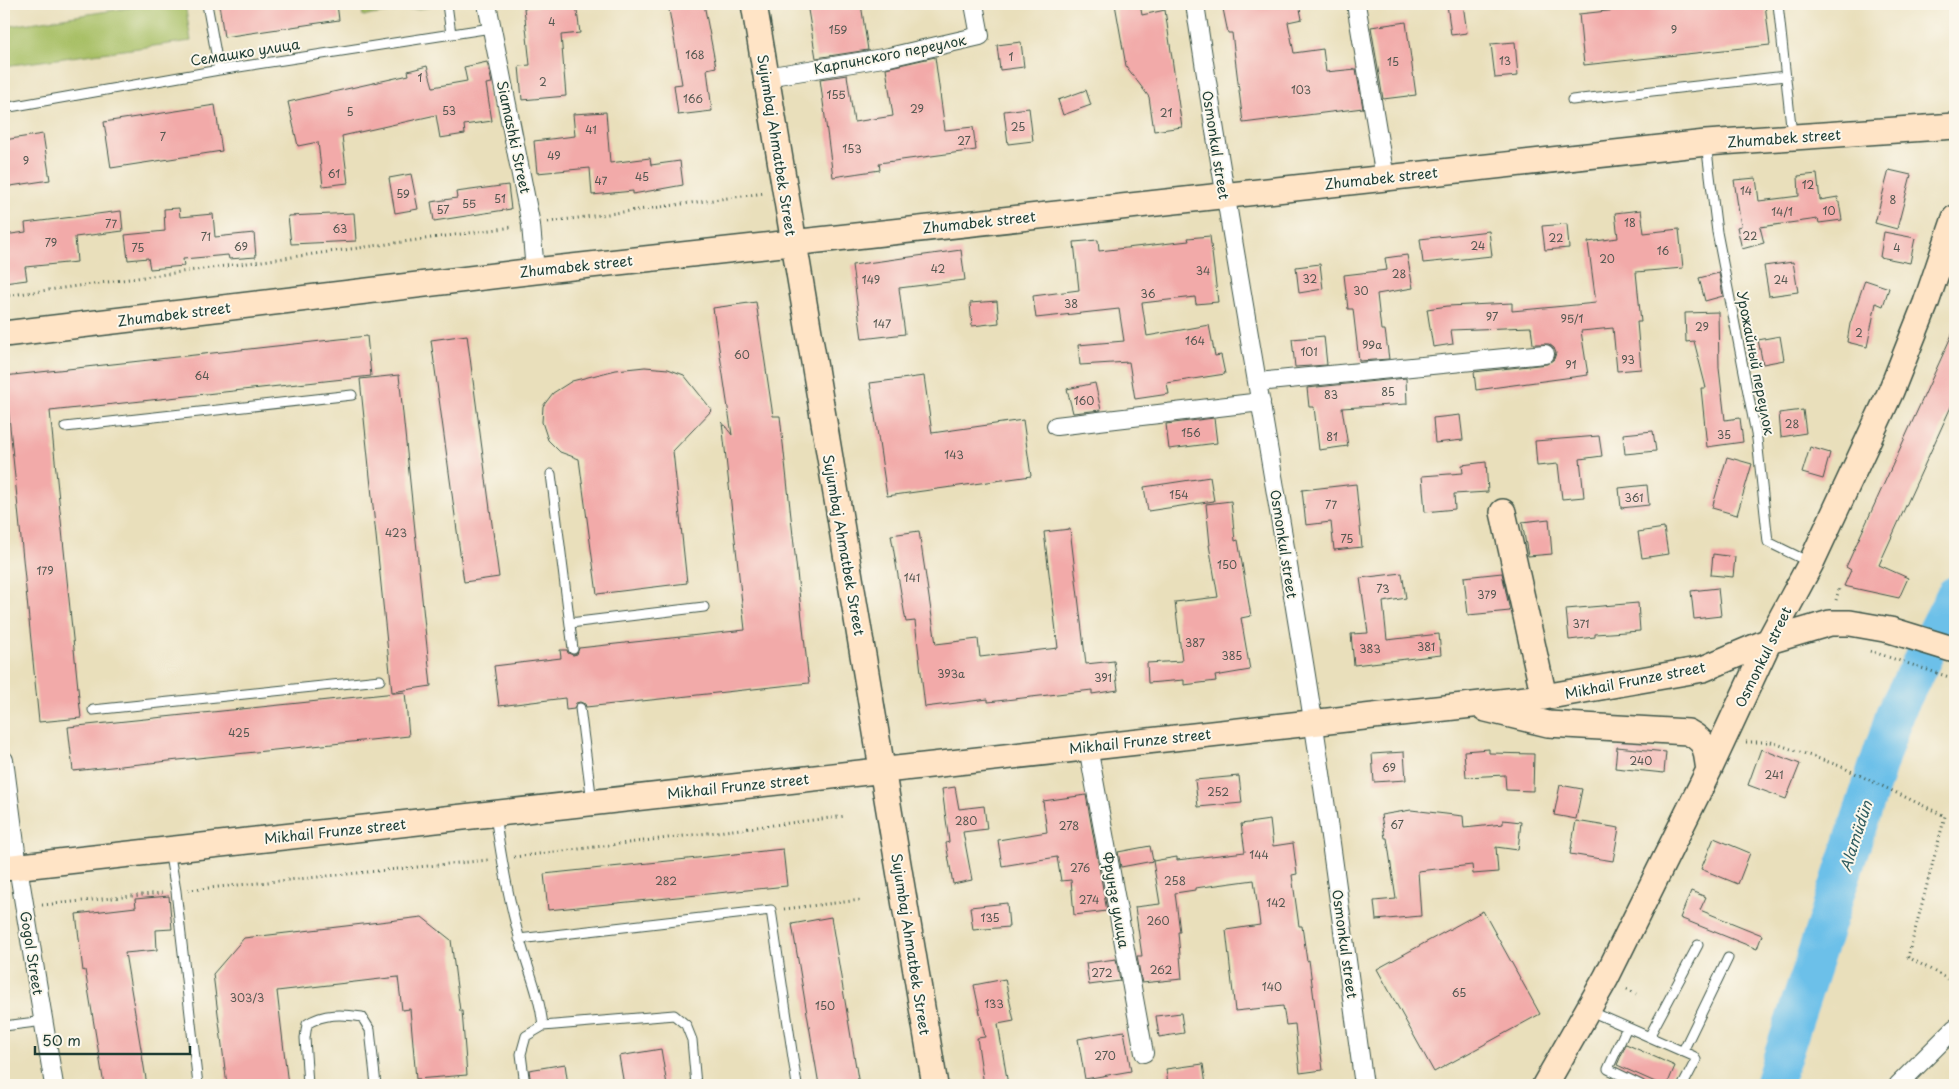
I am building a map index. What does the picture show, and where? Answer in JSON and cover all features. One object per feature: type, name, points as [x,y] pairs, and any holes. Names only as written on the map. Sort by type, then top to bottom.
[{"type":"street","name":"Siamashki Street","points":[[487,4],[531,224],[534,271]]},
{"type":"street","name":"Sujumbaj Ahmatbek Street","points":[[754,4],[935,1085]]},
{"type":"street","name":"Карпинского переулок","points":[[766,77],[889,57],[980,36],[974,4]]},
{"type":"street","name":"Osmonkul street","points":[[1195,4],[1224,196],[1258,382],[1314,722],[1364,1085]]},
{"type":"street","points":[[1356,4],[1385,178]]},
{"type":"street","name":"Zhumabek street","points":[[4,334],[534,271],[1706,143],[1955,126]]},
{"type":"street","name":"Osmonkul street","points":[[1546,1085],[1610,969],[1723,742],[1769,641],[1811,562],[1891,391],[1926,303],[1955,218]]},
{"type":"street","points":[[1258,382],[1545,354]]},
{"type":"street","points":[[1056,426],[1261,402]]},
{"type":"street","points":[[1503,512],[1544,697]]},
{"type":"street","name":"Mikhail Frunze street","points":[[11,868],[1544,697],[1703,669],[1769,641],[1830,623],[1850,623],[1890,630],[1955,650]]},
{"type":"street","name":"Mikhail Frunze street","points":[[1471,705],[1548,724],[1688,732],[1701,739],[1704,744],[1709,770]]},
{"type":"street","name":"Фрунзе улица","points":[[1088,747],[1144,1053]]},
{"type":"street","name":"Gogol Street","points":[[4,760],[11,868],[25,906],[54,1085]]},
{"type":"street","points":[[1898,1085],[1955,1028]]},
{"type":"lane","points":[[207,4],[219,70]]},
{"type":"lane","points":[[446,4],[451,34]]},
{"type":"lane","points":[[1778,4],[1792,137]]},
{"type":"lane","name":"Семашко улица","points":[[4,108],[219,70],[492,28]]},
{"type":"lane","points":[[1572,100],[1786,76]]},
{"type":"lane","name":"Урожайный переулок","points":[[1706,143],[1716,232],[1757,440],[1768,542],[1811,562]]},
{"type":"lane","points":[[65,427],[352,394]]},
{"type":"lane","points":[[550,474],[573,649]]},
{"type":"lane","points":[[570,624],[704,607]]},
{"type":"lane","points":[[93,710],[380,680]]},
{"type":"lane","points":[[580,708],[592,803]]},
{"type":"lane","points":[[494,814],[519,939],[541,1006],[543,1026]]},
{"type":"lane","points":[[169,850],[176,891],[198,1085]]},
{"type":"lane","points":[[519,939],[771,910],[797,1085]]},
{"type":"lane","points":[[1649,1037],[1698,945]]},
{"type":"lane","points":[[1682,1051],[1728,958]]},
{"type":"lane","points":[[1588,1010],[1693,1056],[1696,1060],[1683,1085]]},
{"type":"lane","points":[[308,1085],[305,1038],[307,1024],[318,1016],[348,1015],[362,1017],[370,1030],[376,1085]]},
{"type":"lane","points":[[525,1085],[521,1054],[526,1036],[543,1026],[674,1015],[686,1025],[692,1040],[696,1085]]},
{"type":"lane","points":[[4,1026],[44,1021]]},
{"type":"lane","points":[[1626,1027],[1608,1069],[1641,1085]]},
{"type":"path","points":[[540,223],[768,193]]},
{"type":"path","points":[[4,296],[518,226]]},
{"type":"path","points":[[1871,652],[1955,679]]},
{"type":"path","points":[[1723,742],[1771,742],[1840,766],[1945,816],[1908,957],[1955,983]]},
{"type":"path","points":[[25,906],[502,858],[846,816]]},
{"type":"path","points":[[771,910],[861,900]]},
{"type":"path","points":[[1627,989],[1636,994]]},
{"type":"green space","points":[[154,4],[185,4],[191,41],[4,66],[4,27]]},
{"type":"green space","points":[[361,4],[430,4],[431,7],[363,16]]},
{"type":"building","points":[[219,4],[337,4],[339,20],[224,37]]},
{"type":"building","points":[[576,4],[580,33],[561,35],[566,96],[522,100],[519,66],[530,65],[524,8]]},
{"type":"building","points":[[668,4],[704,4],[716,67],[707,69],[712,111],[678,115],[674,85],[682,84]]},
{"type":"building","points":[[807,4],[861,4],[868,50],[816,58]]},
{"type":"building","points":[[1115,4],[1140,4],[1142,15],[1165,10],[1182,127],[1154,131],[1149,97],[1126,66]]},
{"type":"building","points":[[1222,4],[1299,4],[1302,19],[1288,22],[1294,53],[1323,49],[1326,72],[1356,69],[1363,108],[1243,123],[1232,33],[1228,33]]},
{"type":"building","points":[[1447,4],[1463,4],[1467,33],[1451,35]]},
{"type":"building","points":[[1674,4],[1765,4],[1770,45],[1584,65],[1579,14]]},
{"type":"building","points":[[1406,22],[1416,95],[1383,99],[1371,27]]},
{"type":"building","points":[[1021,42],[1024,67],[1000,70],[997,45]]},
{"type":"building","points":[[1515,42],[1518,76],[1495,78],[1491,44]]},
{"type":"building","points":[[935,57],[945,130],[973,127],[976,150],[879,163],[880,170],[833,177],[820,79],[847,75],[854,122],[893,116],[886,68]]},
{"type":"building","points":[[487,62],[492,83],[486,84],[492,121],[464,125],[465,134],[440,138],[436,115],[342,136],[348,183],[323,186],[318,142],[298,146],[288,102],[409,75],[408,71],[427,66],[433,87],[467,81],[464,67]]},
{"type":"building","points":[[1086,90],[1091,105],[1063,115],[1058,100]]},
{"type":"building","points":[[215,105],[222,151],[111,168],[104,122]]},
{"type":"building","points":[[1029,108],[1033,141],[1008,144],[1004,111]]},
{"type":"building","points":[[606,112],[610,163],[650,158],[651,165],[680,161],[683,185],[633,194],[633,191],[592,195],[590,168],[537,173],[534,141],[575,136],[573,114]]},
{"type":"building","points":[[43,134],[50,180],[4,187],[4,140]]},
{"type":"building","points":[[1889,170],[1911,175],[1897,229],[1875,223]]},
{"type":"building","points":[[411,174],[418,209],[395,213],[389,178]]},
{"type":"building","points":[[1817,174],[1820,200],[1838,197],[1842,220],[1819,223],[1818,219],[1760,227],[1764,243],[1742,249],[1737,227],[1741,226],[1734,180],[1756,178],[1759,201],[1799,196],[1798,176]]},
{"type":"building","points":[[508,185],[511,209],[434,221],[431,202],[457,198],[456,192]]},
{"type":"building","points":[[179,208],[180,217],[213,214],[215,237],[254,233],[256,257],[229,259],[228,255],[183,259],[184,266],[150,269],[148,258],[128,260],[125,235],[165,231],[164,209]]},
{"type":"building","points":[[1641,210],[1644,233],[1679,229],[1683,268],[1636,272],[1641,322],[1637,322],[1641,369],[1617,371],[1613,328],[1581,331],[1588,375],[1476,390],[1474,372],[1547,364],[1554,359],[1556,353],[1554,348],[1549,344],[1533,344],[1531,327],[1451,330],[1453,344],[1433,347],[1427,309],[1448,306],[1512,303],[1512,311],[1596,303],[1588,242],[1618,238],[1615,213]]},
{"type":"building","points":[[121,211],[123,231],[75,237],[77,262],[25,267],[27,280],[4,283],[4,235],[26,232],[25,223]]},
{"type":"building","points":[[354,213],[356,241],[291,244],[288,216]]},
{"type":"building","points":[[1567,224],[1569,248],[1545,250],[1542,226]]},
{"type":"building","points":[[1489,231],[1492,256],[1423,263],[1420,239]]},
{"type":"building","points":[[1884,232],[1915,238],[1910,263],[1880,257]]},
{"type":"building","points":[[1210,236],[1218,302],[1196,304],[1195,297],[1142,303],[1147,336],[1209,325],[1215,356],[1221,355],[1225,374],[1167,383],[1169,394],[1135,399],[1129,362],[1080,365],[1078,345],[1124,341],[1119,309],[1036,318],[1033,296],[1079,290],[1074,242],[1098,240],[1099,251],[1189,241],[1188,238]]},
{"type":"building","points":[[961,250],[965,280],[899,288],[905,334],[862,339],[852,265]]},
{"type":"building","points":[[1407,255],[1413,288],[1377,294],[1381,330],[1385,330],[1389,359],[1359,361],[1353,309],[1348,309],[1344,275],[1387,270],[1385,258]]},
{"type":"building","points":[[1793,262],[1798,292],[1769,296],[1764,266]]},
{"type":"building","points":[[1320,264],[1323,289],[1299,293],[1296,267]]},
{"type":"building","points":[[1719,273],[1723,296],[1705,301],[1699,278]]},
{"type":"building","points":[[1865,280],[1889,288],[1883,306],[1876,303],[1867,347],[1847,342],[1850,324]]},
{"type":"building","points":[[997,301],[999,323],[972,326],[970,303]]},
{"type":"building","points":[[756,302],[773,416],[780,416],[809,683],[586,707],[585,704],[580,702],[576,703],[574,709],[566,710],[565,698],[499,706],[494,666],[561,658],[560,650],[567,650],[568,653],[573,655],[577,654],[579,648],[745,630],[722,422],[732,435],[713,308]]},
{"type":"building","points":[[1718,312],[1719,368],[1725,420],[1740,418],[1743,442],[1707,447],[1701,388],[1706,388],[1694,341],[1686,342],[1685,313]]},
{"type":"building","points":[[1955,328],[1955,398],[1879,565],[1908,578],[1899,598],[1844,586],[1851,570],[1846,567]]},
{"type":"building","points":[[467,335],[499,577],[464,582],[431,340]]},
{"type":"building","points":[[367,336],[371,376],[50,411],[81,718],[39,722],[7,396],[4,397],[4,376]]},
{"type":"building","points":[[1324,336],[1327,365],[1295,367],[1292,339]]},
{"type":"building","points":[[1780,336],[1784,360],[1763,364],[1758,340]]},
{"type":"building","points":[[645,367],[668,369],[684,375],[712,410],[673,451],[687,583],[597,594],[579,459],[560,452],[548,440],[542,422],[543,406],[553,393],[572,381],[616,370]]},
{"type":"building","points":[[399,375],[431,686],[392,692],[360,379]]},
{"type":"building","points":[[924,376],[932,433],[1023,420],[1031,476],[887,496],[870,383]]},
{"type":"building","points":[[1406,378],[1407,404],[1342,408],[1348,446],[1319,450],[1314,407],[1309,407],[1307,388]]},
{"type":"building","points":[[1095,383],[1101,410],[1073,413],[1067,389]]},
{"type":"building","points":[[1803,410],[1806,433],[1781,437],[1779,413]]},
{"type":"building","points":[[1460,415],[1463,440],[1435,443],[1433,418]]},
{"type":"building","points":[[1214,418],[1217,443],[1169,449],[1166,424]]},
{"type":"building","points":[[1653,431],[1656,451],[1625,454],[1623,434]]},
{"type":"building","points":[[1599,436],[1602,456],[1580,459],[1584,497],[1562,499],[1558,464],[1537,466],[1535,441]]},
{"type":"building","points":[[1810,447],[1830,453],[1823,479],[1802,473]]},
{"type":"building","points":[[1727,457],[1752,464],[1737,515],[1712,508]]},
{"type":"building","points":[[1486,462],[1488,492],[1454,494],[1455,509],[1425,512],[1422,476],[1463,473],[1462,465]]},
{"type":"building","points":[[1210,477],[1214,501],[1148,511],[1144,487]]},
{"type":"building","points":[[1356,484],[1362,547],[1334,550],[1331,522],[1306,525],[1302,490]]},
{"type":"building","points":[[1647,485],[1649,505],[1621,508],[1619,488]]},
{"type":"building","points":[[1231,501],[1235,541],[1238,540],[1251,616],[1241,618],[1250,670],[1215,676],[1216,681],[1184,685],[1184,680],[1148,683],[1147,663],[1182,661],[1175,602],[1218,597],[1209,545],[1206,504]]},
{"type":"building","points":[[1549,519],[1552,554],[1528,556],[1522,522]]},
{"type":"building","points":[[1664,528],[1668,554],[1642,558],[1638,532]]},
{"type":"building","points":[[1070,529],[1086,664],[1114,661],[1118,690],[1092,694],[1092,690],[988,702],[988,699],[925,707],[915,621],[906,622],[891,535],[919,531],[936,644],[978,639],[980,657],[1058,648],[1044,532]]},
{"type":"building","points":[[1713,554],[1735,557],[1733,577],[1711,575]]},
{"type":"building","points":[[1402,573],[1406,598],[1383,602],[1387,640],[1439,634],[1441,655],[1354,665],[1351,634],[1368,633],[1360,578]]},
{"type":"building","points":[[1502,573],[1510,611],[1468,615],[1464,577]]},
{"type":"building","points":[[1718,588],[1721,616],[1694,619],[1691,591]]},
{"type":"building","points":[[1638,603],[1640,631],[1595,634],[1595,637],[1569,640],[1566,609]]},
{"type":"building","points":[[405,692],[409,736],[73,771],[68,727]]},
{"type":"building","points":[[1617,747],[1666,752],[1664,773],[1615,768]]},
{"type":"building","points":[[1489,749],[1489,753],[1534,754],[1533,791],[1506,790],[1505,775],[1466,777],[1464,751]]},
{"type":"building","points":[[1761,749],[1800,764],[1786,799],[1748,785]]},
{"type":"building","points":[[1404,752],[1406,780],[1374,782],[1372,754]]},
{"type":"building","points":[[1239,776],[1242,803],[1198,807],[1195,780]]},
{"type":"building","points":[[1560,785],[1582,789],[1576,819],[1554,815]]},
{"type":"building","points":[[955,787],[959,809],[984,806],[987,829],[963,832],[972,880],[953,884],[946,843],[949,842],[942,789]]},
{"type":"building","points":[[1086,795],[1107,911],[1074,915],[1071,880],[1061,881],[1057,857],[1002,866],[998,840],[1047,832],[1043,801]]},
{"type":"building","points":[[1411,810],[1463,816],[1464,828],[1503,824],[1503,820],[1521,822],[1518,850],[1496,847],[1498,872],[1473,874],[1472,865],[1418,871],[1421,916],[1376,920],[1374,901],[1396,899],[1387,838],[1385,838],[1381,815]]},
{"type":"building","points":[[1270,820],[1273,846],[1293,843],[1297,874],[1292,875],[1299,926],[1302,926],[1307,961],[1309,960],[1323,1070],[1300,1073],[1295,1024],[1286,1025],[1283,1006],[1235,1011],[1226,930],[1260,925],[1254,880],[1195,888],[1195,890],[1175,893],[1180,932],[1178,932],[1182,979],[1142,983],[1141,979],[1137,956],[1142,956],[1135,907],[1160,904],[1153,861],[1177,857],[1177,860],[1245,852],[1241,824]]},
{"type":"building","points":[[1576,821],[1619,828],[1613,861],[1570,854]]},
{"type":"building","points":[[1714,838],[1750,853],[1738,884],[1701,869]]},
{"type":"building","points":[[1150,846],[1153,861],[1121,867],[1118,852]]},
{"type":"building","points":[[783,849],[787,886],[548,910],[544,874]]},
{"type":"building","points":[[1691,891],[1706,897],[1700,910],[1762,935],[1757,949],[1680,918]]},
{"type":"building","points":[[169,896],[172,929],[156,930],[157,950],[125,953],[147,1085],[104,1085],[85,970],[83,971],[76,914],[136,907],[135,899]]},
{"type":"building","points":[[1007,903],[1009,927],[973,930],[970,907]]},
{"type":"building","points":[[1483,911],[1540,1014],[1434,1072],[1377,969]]},
{"type":"building","points":[[422,917],[451,940],[460,1011],[462,1011],[467,1075],[416,1079],[410,1009],[402,1010],[398,977],[277,991],[288,1085],[227,1085],[213,974],[244,938]]},
{"type":"building","points":[[831,917],[859,1085],[819,1085],[792,924]]},
{"type":"building","points":[[1116,959],[1120,981],[1089,985],[1086,963]]},
{"type":"building","points":[[1005,979],[1014,1021],[998,1024],[1008,1085],[984,1085],[977,1038],[985,1037],[974,985]]},
{"type":"building","points":[[1181,1013],[1184,1033],[1159,1037],[1156,1016]]},
{"type":"building","points":[[1124,1031],[1131,1071],[1085,1079],[1078,1039]]},
{"type":"building","points":[[1626,1044],[1675,1066],[1667,1085],[1662,1085],[1617,1065]]},
{"type":"building","points":[[661,1049],[667,1085],[624,1085],[619,1056]]},
{"type":"building","points":[[565,1064],[568,1085],[531,1085],[529,1070]]},
{"type":"building","points":[[1203,1064],[1206,1085],[1168,1085],[1166,1069]]},
{"type":"waterway","name":"Alamüdün","points":[[1773,1085],[1895,713],[1955,595]]}]
